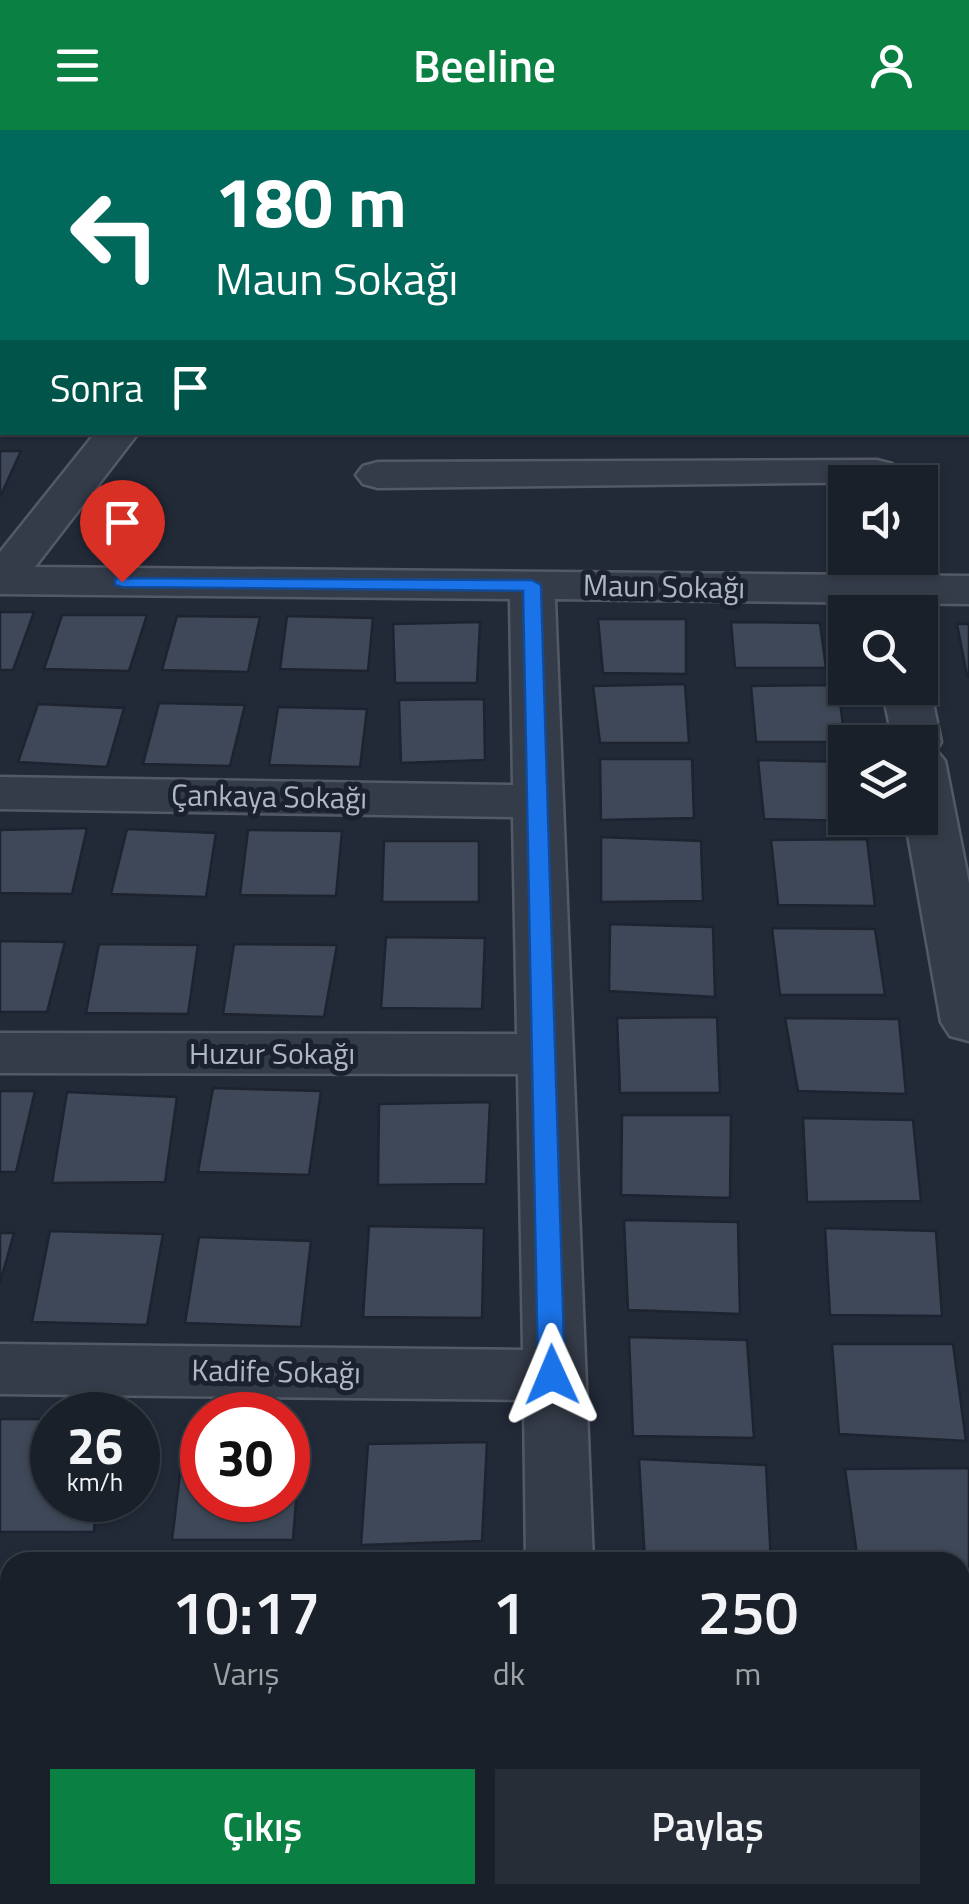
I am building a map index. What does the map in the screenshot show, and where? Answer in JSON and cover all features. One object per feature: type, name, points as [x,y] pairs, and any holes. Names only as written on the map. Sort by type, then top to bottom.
[{"type":"street","points":[[1,580],[116,435]]},
{"type":"street","points":[[378,476],[877,463]]},
{"type":"street","name":"Maun Sokağı","points":[[1,580],[888,586],[969,590]]},
{"type":"street","points":[[532,585],[560,1552]]},
{"type":"street","name":"Çankaya Sokağı","points":[[0,793],[537,800]]},
{"type":"street","points":[[934,835],[969,1022]]},
{"type":"street","name":"Huzur Sokağı","points":[[0,1053],[544,1054]]},
{"type":"street","name":"Kadife Sokağı","points":[[0,1369],[552,1375]]},
{"type":"building","points":[[0,451],[21,451],[0,497]]},
{"type":"building","points":[[0,612],[34,612],[13,670],[0,670]]},
{"type":"building","points":[[62,615],[147,615],[129,671],[44,669]]},
{"type":"building","points":[[177,616],[260,617],[248,672],[162,670]]},
{"type":"building","points":[[287,616],[373,618],[368,671],[280,669]]},
{"type":"building","points":[[598,619],[686,619],[686,674],[603,673]]},
{"type":"building","points":[[480,622],[477,683],[395,683],[393,624]]},
{"type":"building","points":[[731,622],[820,623],[826,668],[735,668]]},
{"type":"building","points":[[957,624],[969,624],[969,677],[967,676]]},
{"type":"building","points":[[685,684],[689,743],[600,743],[593,686]]},
{"type":"building","points":[[828,685],[828,705],[840,705],[843,725],[828,725],[828,742],[756,742],[751,686]]},
{"type":"building","points":[[484,699],[485,760],[401,763],[399,700]]},
{"type":"building","points":[[159,703],[245,705],[230,766],[143,764]]},
{"type":"building","points":[[38,704],[124,708],[107,767],[18,762]]},
{"type":"building","points":[[278,707],[367,709],[360,767],[269,765]]},
{"type":"building","points":[[600,759],[692,759],[694,818],[601,820]]},
{"type":"building","points":[[758,760],[828,762],[828,820],[764,819]]},
{"type":"building","points":[[87,828],[72,894],[0,893],[0,830]]},
{"type":"building","points":[[127,829],[216,833],[206,897],[111,894]]},
{"type":"building","points":[[248,830],[342,831],[336,896],[240,895]]},
{"type":"building","points":[[601,837],[701,841],[703,901],[601,902]]},
{"type":"building","points":[[867,839],[875,906],[778,905],[771,840]]},
{"type":"building","points":[[384,841],[479,841],[479,902],[382,902]]},
{"type":"building","points":[[610,924],[713,927],[715,997],[609,991]]},
{"type":"building","points":[[772,928],[875,929],[885,995],[780,995]]},
{"type":"building","points":[[386,937],[485,938],[482,1009],[381,1008]]},
{"type":"building","points":[[0,941],[65,942],[47,1012],[0,1012]]},
{"type":"building","points":[[99,944],[198,945],[188,1014],[86,1013]]},
{"type":"building","points":[[234,944],[337,945],[324,1017],[223,1014]]},
{"type":"building","points":[[717,1017],[720,1093],[620,1093],[617,1018]]},
{"type":"building","points":[[785,1018],[899,1019],[906,1094],[798,1091]]},
{"type":"building","points":[[213,1088],[321,1091],[309,1175],[198,1172]]},
{"type":"building","points":[[0,1091],[35,1091],[16,1172],[0,1172]]},
{"type":"building","points":[[67,1092],[177,1097],[165,1182],[52,1183]]},
{"type":"building","points":[[490,1102],[486,1184],[378,1185],[379,1104]]},
{"type":"building","points":[[622,1115],[731,1115],[730,1198],[621,1195]]},
{"type":"building","points":[[803,1118],[913,1120],[921,1201],[807,1202]]},
{"type":"building","points":[[624,1220],[738,1222],[740,1314],[628,1310]]},
{"type":"building","points":[[369,1226],[484,1228],[482,1318],[363,1317]]},
{"type":"building","points":[[825,1228],[936,1231],[942,1316],[830,1315]]},
{"type":"building","points":[[50,1231],[163,1234],[147,1325],[32,1322]]},
{"type":"building","points":[[0,1233],[14,1233],[0,1283]]},
{"type":"building","points":[[199,1237],[311,1241],[301,1327],[185,1323]]},
{"type":"building","points":[[629,1337],[747,1340],[754,1438],[633,1436]]},
{"type":"building","points":[[832,1344],[953,1344],[966,1441],[839,1434]]},
{"type":"building","points":[[0,1419],[30,1419],[30,1522],[95,1522],[94,1532],[0,1532]]},
{"type":"building","points":[[487,1442],[482,1541],[361,1545],[368,1444]]},
{"type":"building","points":[[639,1459],[766,1465],[770,1552],[644,1552]]},
{"type":"building","points":[[969,1468],[969,1552],[857,1552],[845,1469]]},
{"type":"building","points":[[180,1474],[180,1522],[294,1522],[293,1540],[172,1540]]},
{"type":"route","points":[[122,582],[532,585],[552,1375]]}]
